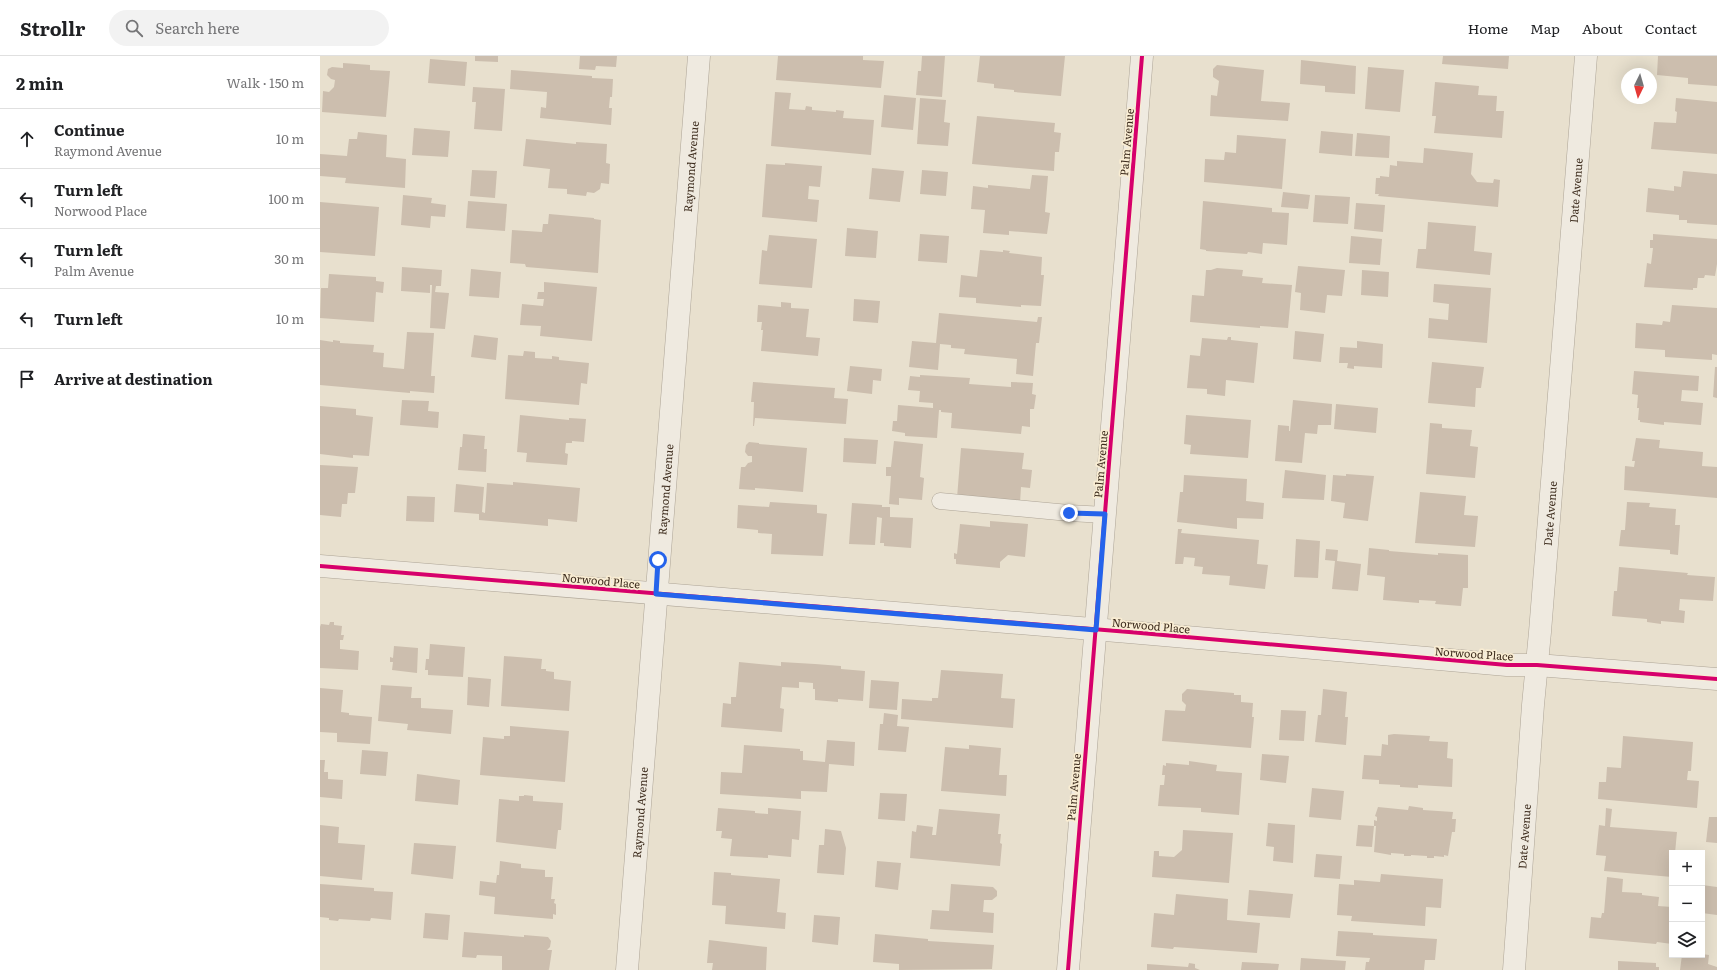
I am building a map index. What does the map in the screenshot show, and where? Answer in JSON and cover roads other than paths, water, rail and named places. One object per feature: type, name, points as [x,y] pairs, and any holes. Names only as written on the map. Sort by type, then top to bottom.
[{"type":"street","name":"Raymond Avenue","points":[[626,970],[699,56]]},
{"type":"street","name":"Palm Avenue","points":[[1068,970],[1142,56]]},
{"type":"street","name":"Date Avenue","points":[[1514,970],[1586,56]]},
{"type":"street","name":"Norwood Place","points":[[320,566],[1507,665],[1537,665],[1717,679]]},
{"type":"lane","points":[[940,501],[1062,512],[1105,514]]}]
